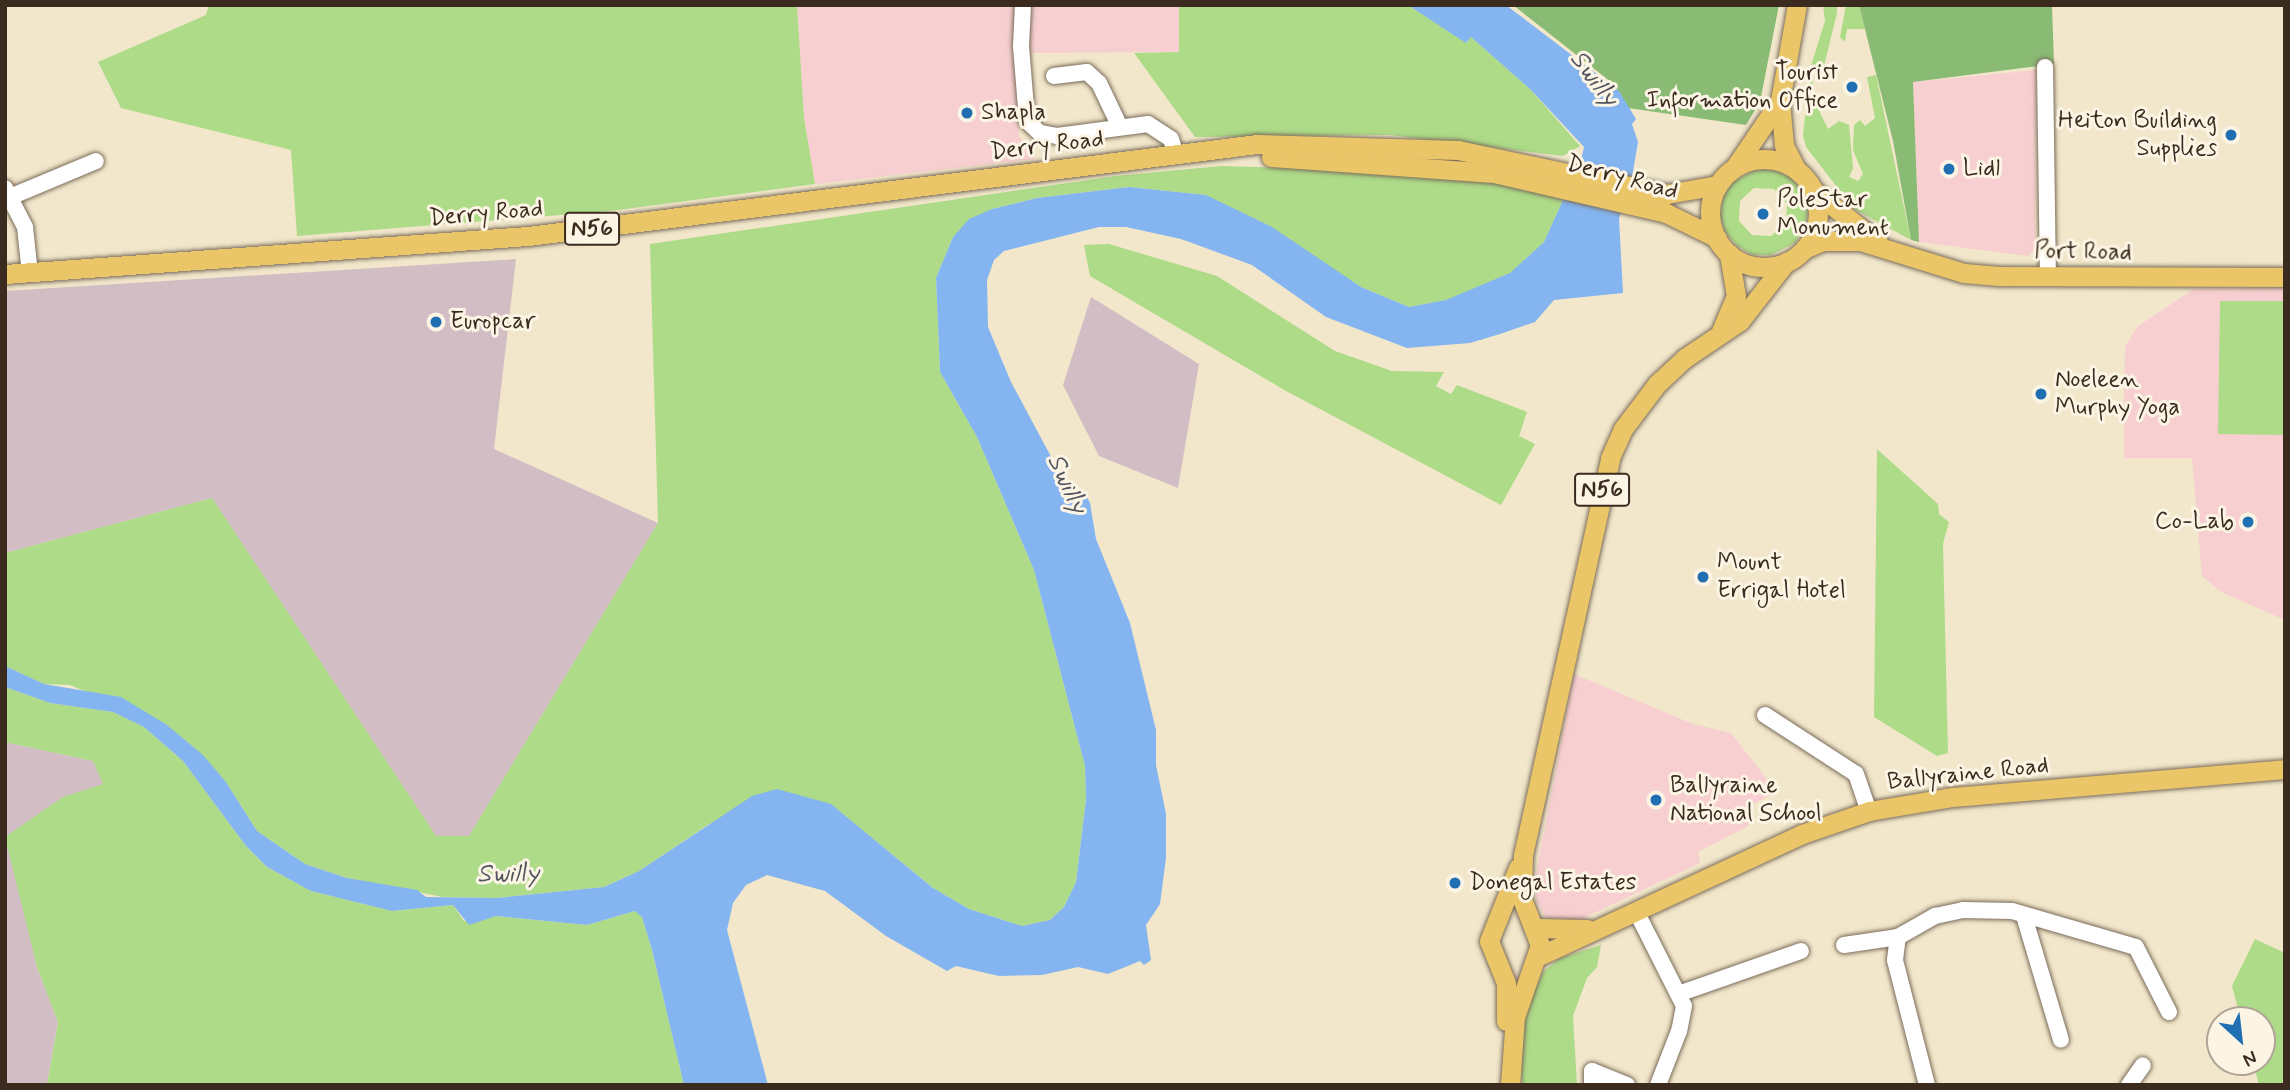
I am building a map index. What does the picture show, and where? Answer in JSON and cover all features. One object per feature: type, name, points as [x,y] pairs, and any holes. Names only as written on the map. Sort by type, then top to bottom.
[{"type":"main road","points":[[1797,5],[1780,101],[1784,145],[1796,169],[1813,191],[1885,246]]},
{"type":"main road","points":[[1718,185],[1732,170],[1780,101]]},
{"type":"main road","name":"Derry Road","points":[[5,274],[528,236],[1176,155],[1392,162],[1494,173],[1553,176],[1637,196],[1680,218],[1723,246]]},
{"type":"main road","points":[[1732,170],[1768,159],[1796,169]]},
{"type":"main road","name":"Derry Road","points":[[1637,196],[1679,195],[1718,185]]},
{"type":"main road","name":"N56","points":[[1718,185],[1710,211],[1723,246],[1736,296],[1718,334]]},
{"type":"main road","points":[[1804,248],[1816,225],[1813,191]]},
{"type":"main road","points":[[1804,248],[1837,240],[1885,246]]},
{"type":"main road","name":"N56","points":[[1723,246],[1755,266],[1786,262]]},
{"type":"main road","name":"Port Road","points":[[1885,246],[1964,273],[2048,277],[2285,277]]},
{"type":"main road","name":"N56","points":[[1510,1056],[1505,1033],[1506,983],[1490,947],[1494,929],[1523,855],[1610,458],[1623,429],[1648,395],[1685,358],[1746,316],[1786,262],[1804,248]]},
{"type":"main road","name":"Ballyraine Road","points":[[1535,958],[1802,834],[1869,811],[1953,797],[2285,769]]},
{"type":"main road","name":"N56","points":[[1510,1085],[1510,1056],[1515,1017],[1541,942],[1522,899],[1523,855]]},
{"type":"main road","points":[[1494,929],[1513,918],[1533,925],[1597,928]]},
{"type":"main road","points":[[1498,962],[1518,968],[1535,958]]},
{"type":"street","points":[[1023,5],[1027,121],[1040,133],[1057,136],[1148,124],[1160,128],[1171,139],[1176,155]]},
{"type":"street","points":[[2045,67],[2048,277]]},
{"type":"street","points":[[1054,76],[1087,72],[1099,83],[1120,127]]},
{"type":"street","points":[[30,274],[25,227],[7,192],[96,161]]},
{"type":"street","points":[[1765,715],[1856,774],[1869,811]]},
{"type":"street","points":[[1844,946],[1898,936],[1936,916],[1988,908],[2136,947],[2169,1012]]},
{"type":"street","points":[[1636,911],[1681,993],[1683,1018],[1658,1085]]},
{"type":"street","points":[[2024,916],[2061,1040]]},
{"type":"street","points":[[1898,936],[1895,960],[1927,1085]]},
{"type":"street","points":[[1681,993],[1801,951]]},
{"type":"street","points":[[2129,1085],[2144,1065]]},
{"type":"street","points":[[1592,1085],[1592,1072],[1627,1085]]},
{"type":"shaded area","points":[[797,5],[1179,5],[1179,52],[1018,53],[1019,136],[1035,159],[815,184],[804,118]]},
{"type":"shaded area","points":[[2036,70],[2035,250],[2028,256],[1919,242],[1913,82]]},
{"type":"shaded area","points":[[516,259],[494,449],[658,523],[469,836],[436,836],[212,498],[5,553],[5,291]]},
{"type":"shaded area","points":[[2285,288],[2285,620],[2221,592],[2202,576],[2192,458],[2124,458],[2124,411],[2125,347],[2137,327],[2194,289]]},
{"type":"shaded area","points":[[1091,297],[1199,364],[1178,488],[1099,456],[1063,385]]},
{"type":"shaded area","name":"Ballyraine National School","points":[[1574,674],[1693,724],[1731,733],[1777,792],[1747,807],[1750,825],[1698,852],[1700,863],[1575,922],[1546,918],[1536,900],[1535,880]]},
{"type":"shaded area","points":[[5,742],[93,761],[104,785],[63,797],[6,837],[37,967],[58,1022],[47,1085],[5,1085]]},
{"type":"green space","points":[[209,5],[797,5],[804,118],[815,184],[610,211],[297,236],[291,150],[121,108],[98,62],[206,15]]},
{"type":"green space","points":[[1179,5],[1408,5],[1467,43],[1470,36],[1531,90],[1580,146],[1563,156],[1390,135],[1195,137],[1134,53],[1179,52]]},
{"type":"green space","points":[[1513,5],[1779,5],[1760,102],[1746,125],[1628,108],[1611,82]]},
{"type":"green space","points":[[1823,5],[1837,5],[1837,13],[1824,66],[1812,66],[1813,98],[1828,129],[1839,121],[1849,125],[1853,168],[1849,177],[1858,181],[1863,174],[1853,150],[1854,125],[1860,120],[1865,126],[1875,118],[1867,77],[1876,75],[1911,240],[1854,209],[1806,147],[1803,136],[1810,69],[1825,21]]},
{"type":"green space","points":[[1846,5],[1859,5],[1865,29],[1847,29],[1845,42],[1840,37]]},
{"type":"green space","points":[[1859,5],[2052,5],[2054,64],[1913,82],[1919,242],[1911,240],[1893,141]]},
{"type":"green space","points":[[1221,166],[1430,172],[1536,190],[1563,200],[1544,242],[1511,273],[1447,300],[1409,307],[1361,287],[1206,195],[1129,187],[1037,198],[992,209],[953,237],[936,278],[940,372],[977,437],[1034,570],[1085,766],[1086,799],[1076,882],[1064,907],[1050,920],[1022,926],[969,909],[933,888],[831,804],[709,824],[639,871],[604,887],[497,898],[443,897],[347,878],[305,864],[257,831],[226,782],[167,725],[70,685],[44,684],[5,666],[5,553],[212,498],[436,836],[469,836],[658,523],[650,244],[1116,176]]},
{"type":"green space","points":[[1757,169],[1775,170],[1791,178],[1803,192],[1808,210],[1805,228],[1795,243],[1771,255],[1753,255],[1737,246],[1725,232],[1720,215],[1723,197],[1733,182]],"holes":[[[1754,188],[1774,189],[1787,204],[1786,223],[1771,236],[1752,235],[1739,221],[1740,201]]]},
{"type":"green space","points":[[1109,244],[1217,276],[1335,351],[1392,371],[1444,372],[1436,386],[1451,394],[1457,385],[1527,412],[1519,436],[1535,444],[1501,505],[1286,391],[1090,276],[1084,245]]},
{"type":"green space","points":[[2220,301],[2285,301],[2285,435],[2218,434]]},
{"type":"green space","points":[[1877,449],[1938,504],[1939,514],[1949,522],[1943,544],[1948,753],[1937,756],[1874,717]]},
{"type":"green space","points":[[5,687],[50,703],[113,712],[144,727],[183,761],[246,846],[267,867],[311,891],[392,911],[453,905],[464,921],[496,916],[587,925],[635,911],[642,917],[652,950],[684,1085],[47,1085],[58,1022],[37,967],[5,837],[63,797],[103,784],[93,761],[5,742]]},
{"type":"green space","points":[[2255,939],[2285,953],[2285,1085],[2259,1085],[2257,1076],[2276,1076],[2276,1006],[2237,1006],[2232,986]]},
{"type":"green space","points":[[1601,945],[1597,967],[1587,978],[1573,1016],[1577,1085],[1522,1085],[1521,1020],[1543,972],[1560,958]]},
{"type":"water","name":"Swilly","points":[[1408,5],[1506,5],[1619,91],[1636,119],[1632,124],[1638,142],[1630,189],[1619,218],[1623,293],[1554,300],[1535,322],[1470,343],[1407,348],[1326,317],[1252,265],[1181,239],[1126,227],[1099,227],[1004,251],[994,260],[987,280],[988,327],[1011,382],[1056,466],[1075,492],[1086,495],[1090,503],[1096,539],[1130,623],[1156,730],[1156,765],[1166,814],[1166,858],[1160,904],[1146,925],[1151,960],[1144,965],[1140,961],[1108,974],[1078,967],[1042,975],[999,976],[956,966],[947,971],[886,936],[825,891],[767,875],[746,885],[733,903],[727,930],[768,1085],[684,1085],[652,950],[642,917],[635,911],[587,925],[496,916],[469,925],[453,905],[392,911],[311,891],[267,867],[246,846],[183,761],[144,727],[113,712],[50,703],[5,687],[5,666],[44,684],[121,697],[167,725],[203,755],[226,782],[257,831],[305,864],[347,878],[417,890],[426,897],[497,898],[604,887],[639,871],[752,796],[777,789],[831,804],[933,888],[969,909],[1022,926],[1050,920],[1064,907],[1076,882],[1086,799],[1085,766],[1034,570],[977,437],[940,372],[936,278],[953,237],[969,219],[992,209],[1037,198],[1129,187],[1206,195],[1272,227],[1361,287],[1409,307],[1446,300],[1510,273],[1544,242],[1563,200],[1572,201],[1584,147],[1531,90],[1471,37],[1466,43]]},
{"type":"place","name":"Tourist Information Office","points":[[1852,87]]},
{"type":"place","name":"Shapla","points":[[967,113]]},
{"type":"place","name":"Heiton Building Supplies","points":[[2231,135]]},
{"type":"place","name":"Lidl","points":[[1949,169]]},
{"type":"place","name":"PoleStar Monument","points":[[1763,214]]},
{"type":"place","name":"Europcar","points":[[436,322]]},
{"type":"place","name":"Noeleen Murphy Yoga","points":[[2041,394]]},
{"type":"place","name":"Co-Lab","points":[[2248,522]]},
{"type":"place","name":"Mount Errigal Hotel","points":[[1703,577]]},
{"type":"place","name":"Ballyraine National School","points":[[1656,800]]},
{"type":"place","name":"Donegal Estates","points":[[1455,883]]}]
